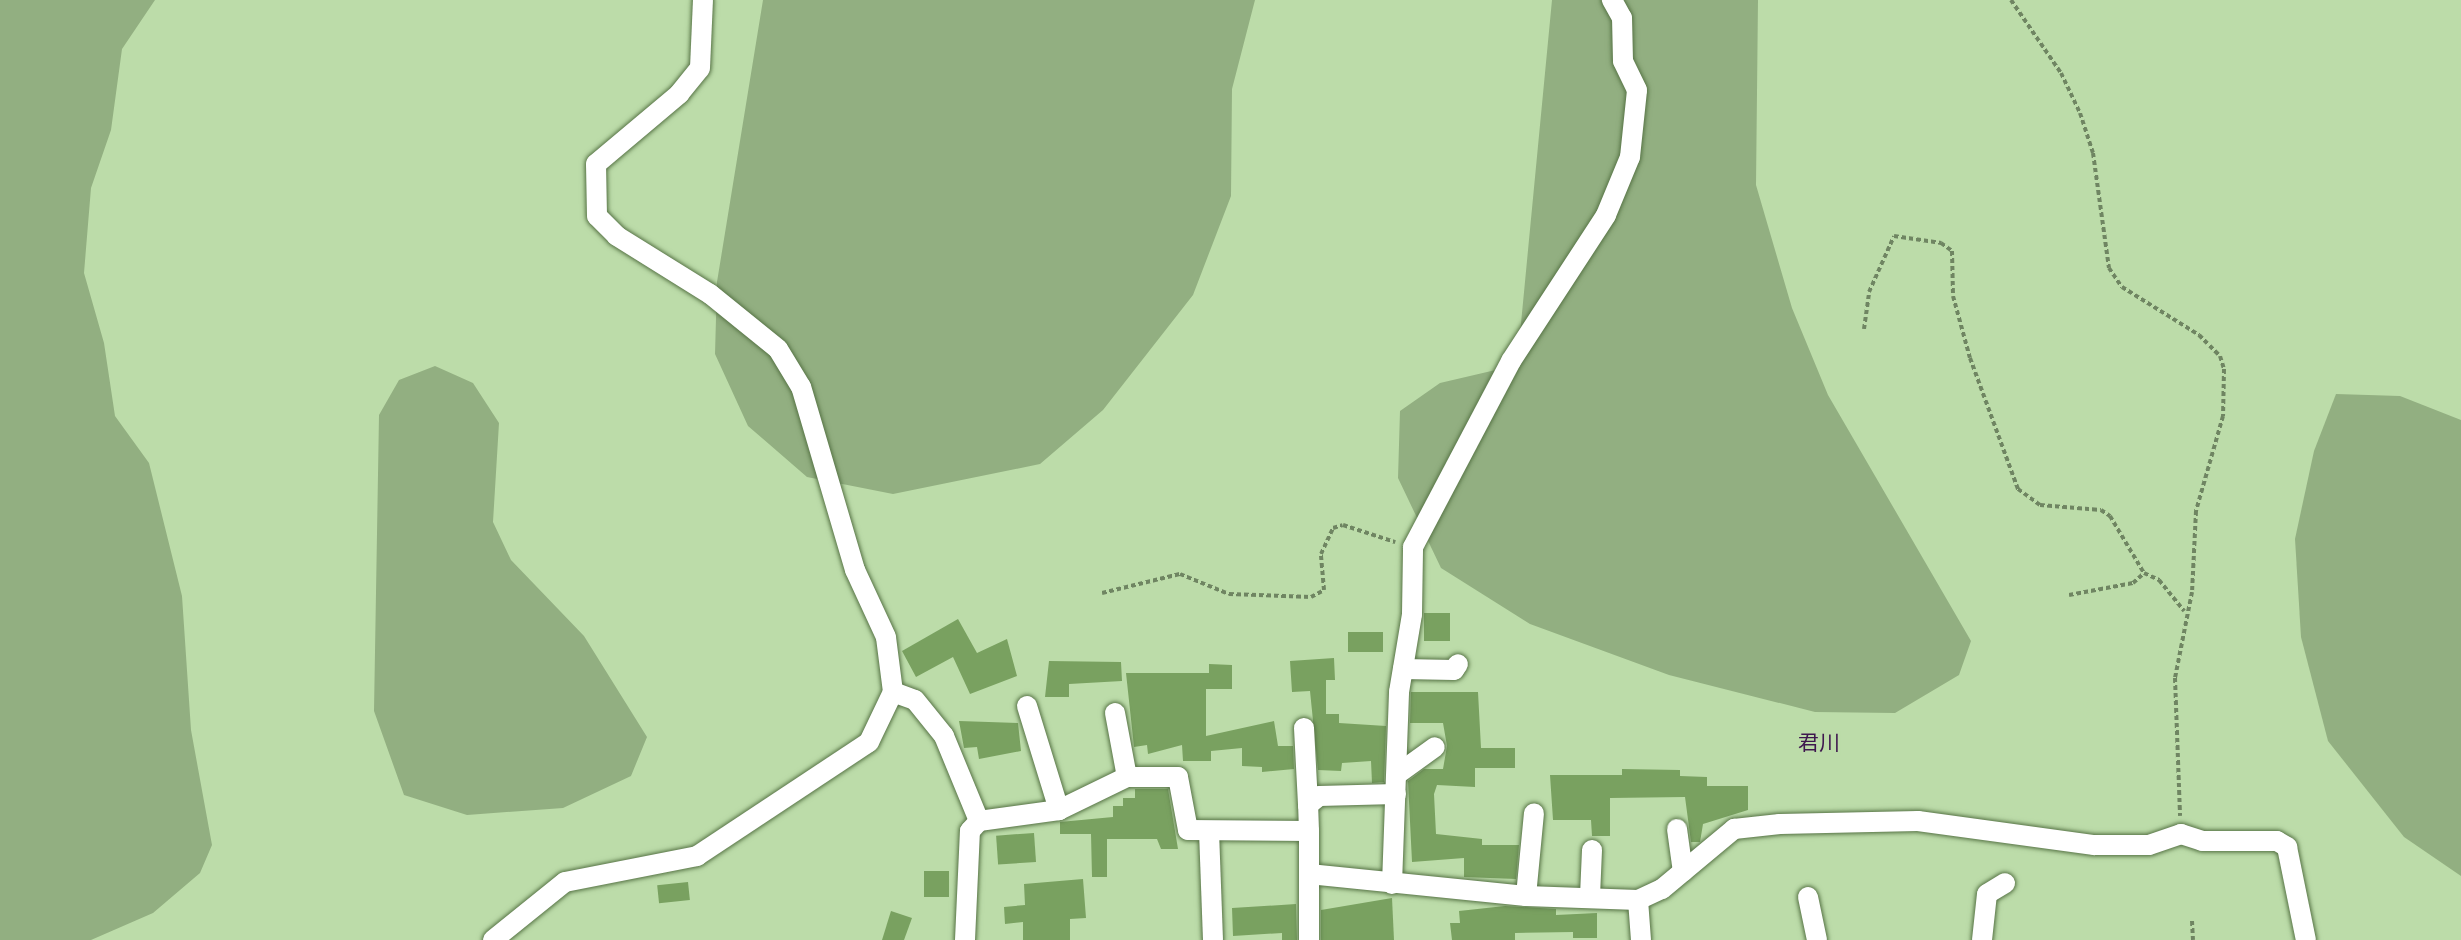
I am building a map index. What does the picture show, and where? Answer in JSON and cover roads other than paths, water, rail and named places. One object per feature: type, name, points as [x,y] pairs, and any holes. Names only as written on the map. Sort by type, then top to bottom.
[{"type":"street","points":[[493,940],[565,882],[698,856],[869,742],[893,692],[886,637],[855,570],[801,387],[778,349],[710,294],[617,236],[597,216],[596,164],[679,94],[700,68],[703,0]]},
{"type":"street","points":[[1392,884],[1403,669],[1413,547],[1511,361],[1606,214],[1630,157],[1637,90],[1623,61],[1622,18],[1612,0]]},
{"type":"street","points":[[1403,669],[1454,670],[1458,664]]},
{"type":"street","points":[[893,692],[915,700],[944,736],[979,821]]},
{"type":"street","points":[[1027,706],[1059,810]]},
{"type":"street","points":[[1115,714],[1127,777]]},
{"type":"street","points":[[1304,728],[1309,831],[1309,940]]},
{"type":"street","points":[[1399,773],[1435,747]]},
{"type":"street","points":[[965,940],[970,831],[979,821],[1059,810],[1127,777],[1178,777],[1188,830],[1309,831]]},
{"type":"street","points":[[1308,805],[1319,796],[1396,794]]},
{"type":"street","points":[[1526,896],[1534,813]]},
{"type":"street","points":[[1309,874],[1526,896],[1590,896],[1638,900],[1683,872],[1734,829],[1792,824],[1918,821],[2094,845],[2150,845],[2181,834],[2202,841],[2277,841],[2287,847],[2306,940]]},
{"type":"street","points":[[1677,829],[1683,872]]},
{"type":"street","points":[[1209,831],[1213,940]]},
{"type":"street","points":[[1590,896],[1592,850]]},
{"type":"street","points":[[1982,940],[1987,894],[2006,883]]},
{"type":"street","points":[[1808,897],[1817,940]]},
{"type":"street","points":[[1638,900],[1641,940]]},
{"type":"district","name":"君川","points":[[1819,743]]}]
